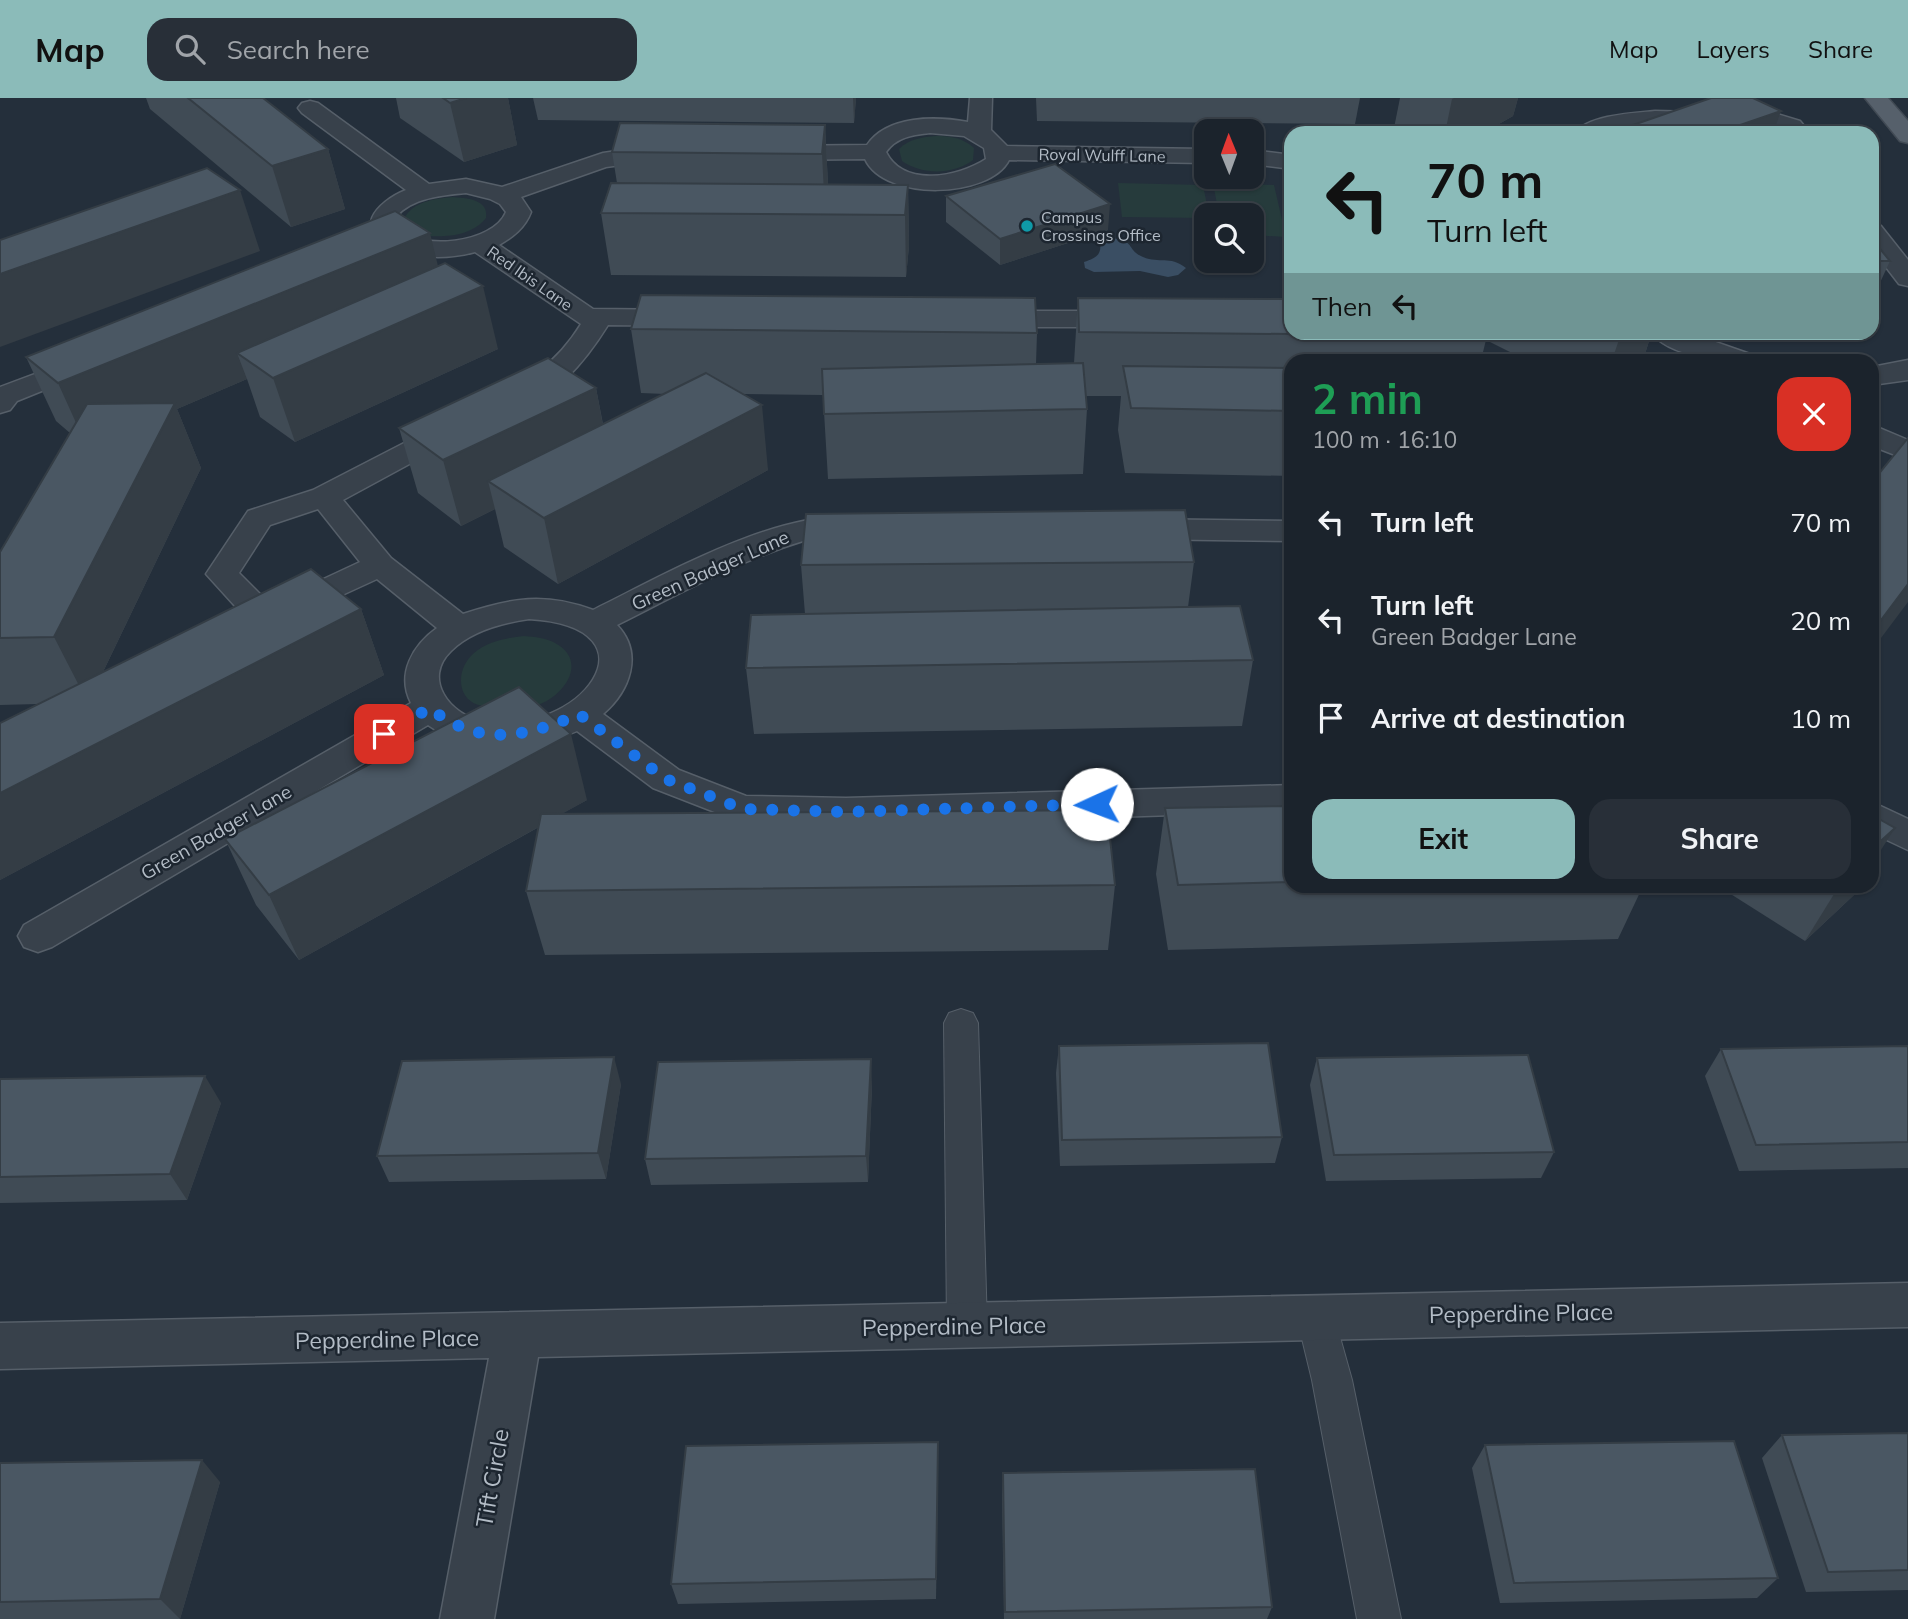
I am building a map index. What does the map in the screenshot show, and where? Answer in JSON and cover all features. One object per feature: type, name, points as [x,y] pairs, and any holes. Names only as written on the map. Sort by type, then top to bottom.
[{"type":"main road","points":[[1876,98],[1908,136]]},
{"type":"street","points":[[979,133],[981,98]]},
{"type":"street","points":[[310,108],[423,191]]},
{"type":"street","points":[[913,118],[979,133],[996,145],[999,153],[997,162],[974,177],[935,183],[897,177],[884,170],[876,161],[874,152],[886,137],[913,118]]},
{"type":"street","points":[[1606,126],[1619,121],[1655,118],[1777,121],[1792,126]]},
{"type":"street","points":[[746,153],[874,152]]},
{"type":"street","points":[[505,194],[597,160],[641,153],[693,153]]},
{"type":"street","name":"Royal Wulff Lane","points":[[999,153],[1194,156]]},
{"type":"street","points":[[1264,159],[1284,161]]},
{"type":"street","points":[[466,186],[505,194],[513,201],[517,210],[514,221],[504,231],[479,243],[446,249],[424,249],[393,239],[384,229],[384,218],[398,203],[423,191],[466,186]]},
{"type":"street","points":[[367,250],[393,239]]},
{"type":"street","points":[[1879,240],[1908,278]]},
{"type":"street","name":"Red Ibis Lane","points":[[479,243],[587,317],[713,318]]},
{"type":"street","points":[[380,565],[266,619],[222,574],[259,518],[324,498],[549,381],[579,350],[599,317]]},
{"type":"street","points":[[963,319],[1157,320]]},
{"type":"street","points":[[1680,340],[1721,354]]},
{"type":"street","points":[[0,404],[6,395],[109,354]]},
{"type":"street","points":[[1879,375],[1901,373],[1908,369]]},
{"type":"street","points":[[1879,437],[1908,450]]},
{"type":"street","points":[[324,498],[380,565],[459,628]]},
{"type":"street","name":"Green Badger Lane","points":[[594,623],[713,565],[791,534],[824,526],[879,527]]},
{"type":"street","points":[[1113,529],[1284,531]]},
{"type":"street","points":[[529,608],[554,608],[576,614],[594,623],[610,638],[616,656],[613,677],[601,697],[579,714],[554,726],[525,734],[496,735],[469,731],[446,721],[430,708],[423,692],[422,675],[428,658],[441,642],[459,628],[505,611],[529,608]]},
{"type":"street","name":"Green Badger Lane","points":[[38,936],[430,708]]},
{"type":"street","points":[[579,714],[666,779],[743,809],[846,812],[1284,798]]},
{"type":"street","points":[[1879,820],[1908,836]]},
{"type":"street","name":"Pepperdine Place","points":[[0,1346],[1908,1305]]},
{"type":"street","name":"Tift Circle","points":[[467,1619],[517,1336]]},
{"type":"lane","points":[[961,1023],[967,1326]]},
{"type":"lane","points":[[1317,1318],[1332,1380],[1379,1619]]},
{"type":"green space","points":[[947,136],[966,142],[974,148],[973,160],[947,171],[919,169],[902,161],[899,149],[907,143]]},
{"type":"green space","points":[[1118,183],[1194,185],[1194,189],[1204,189],[1207,203],[1194,203],[1194,218],[1122,217]]},
{"type":"green space","points":[[1264,185],[1274,185],[1284,237],[1264,236],[1264,203],[1217,203],[1214,189],[1264,189]]},
{"type":"green space","points":[[452,197],[480,203],[486,212],[486,218],[464,233],[437,236],[419,235],[404,219],[419,205]]},
{"type":"green space","points":[[524,636],[548,640],[565,651],[571,668],[564,687],[547,701],[531,706],[489,706],[470,701],[462,687],[461,678],[467,660],[491,643]]},
{"type":"water","points":[[1111,238],[1128,243],[1143,257],[1174,262],[1186,268],[1178,275],[1168,277],[1140,271],[1094,272],[1085,268],[1084,262],[1099,253],[1100,242]]},
{"type":"building","points":[[188,98],[263,98],[328,149],[272,166]]},
{"type":"building","points":[[443,98],[466,98],[450,103]]},
{"type":"building","points":[[1711,98],[1753,98],[1781,111],[1737,126],[1630,126]]},
{"type":"building","points":[[620,123],[825,125],[822,154],[612,152]]},
{"type":"building","points":[[1055,164],[1110,204],[1000,239],[946,196]]},
{"type":"building","points":[[207,168],[240,190],[0,274],[0,240]]},
{"type":"building","points":[[611,183],[908,185],[905,215],[601,213]]},
{"type":"building","points":[[395,211],[430,233],[58,383],[26,357]]},
{"type":"building","points":[[1879,248],[1890,261],[1879,261]]},
{"type":"building","points":[[445,263],[483,286],[273,378],[237,353]]},
{"type":"building","points":[[641,295],[1035,298],[1037,333],[631,329]]},
{"type":"building","points":[[1078,298],[1284,299],[1284,334],[1079,332]]},
{"type":"building","points":[[548,358],[596,388],[443,460],[399,428]]},
{"type":"building","points":[[1083,363],[1087,409],[824,414],[822,369]]},
{"type":"building","points":[[1123,366],[1284,368],[1284,411],[1131,408]]},
{"type":"building","points":[[706,373],[762,405],[544,518],[488,481]]},
{"type":"building","points":[[175,403],[54,637],[0,638],[0,552],[87,404]]},
{"type":"building","points":[[1908,438],[1908,584],[1879,623],[1879,473]]},
{"type":"building","points":[[1185,510],[1194,562],[801,565],[806,514]]},
{"type":"building","points":[[311,569],[361,609],[0,793],[0,723]]},
{"type":"building","points":[[1240,606],[1253,660],[746,668],[751,615]]},
{"type":"building","points":[[519,687],[571,734],[269,895],[225,839]]},
{"type":"building","points":[[1284,806],[1284,882],[1178,885],[1165,808]]},
{"type":"building","points":[[1107,810],[1115,885],[526,891],[541,814]]},
{"type":"building","points":[[1879,819],[1895,828],[1879,843]]},
{"type":"building","points":[[1268,1043],[1282,1137],[1062,1140],[1059,1046]]},
{"type":"building","points":[[1908,1046],[1908,1142],[1756,1145],[1721,1049]]},
{"type":"building","points":[[1528,1055],[1554,1152],[1334,1155],[1317,1058]]},
{"type":"building","points":[[614,1057],[598,1153],[377,1156],[402,1061]]},
{"type":"building","points":[[871,1059],[866,1156],[645,1159],[658,1062]]},
{"type":"building","points":[[205,1076],[170,1174],[0,1177],[0,1079]]},
{"type":"building","points":[[1908,1433],[1908,1570],[1828,1572],[1782,1435]]},
{"type":"building","points":[[1734,1441],[1778,1578],[1514,1583],[1485,1445]]},
{"type":"building","points":[[938,1442],[936,1579],[671,1584],[686,1446]]},
{"type":"building","points":[[202,1460],[160,1599],[0,1602],[0,1463]]},
{"type":"building","points":[[1255,1469],[1272,1607],[1005,1612],[1003,1473]]},
{"type":"place","name":"Campus Crossings Office","points":[[1027,226]]},
{"type":"route","points":[[384,734],[430,708],[446,721],[469,731],[496,735],[525,734],[554,726],[579,714],[629,754],[666,779],[743,809],[846,812],[1097,804]]}]
